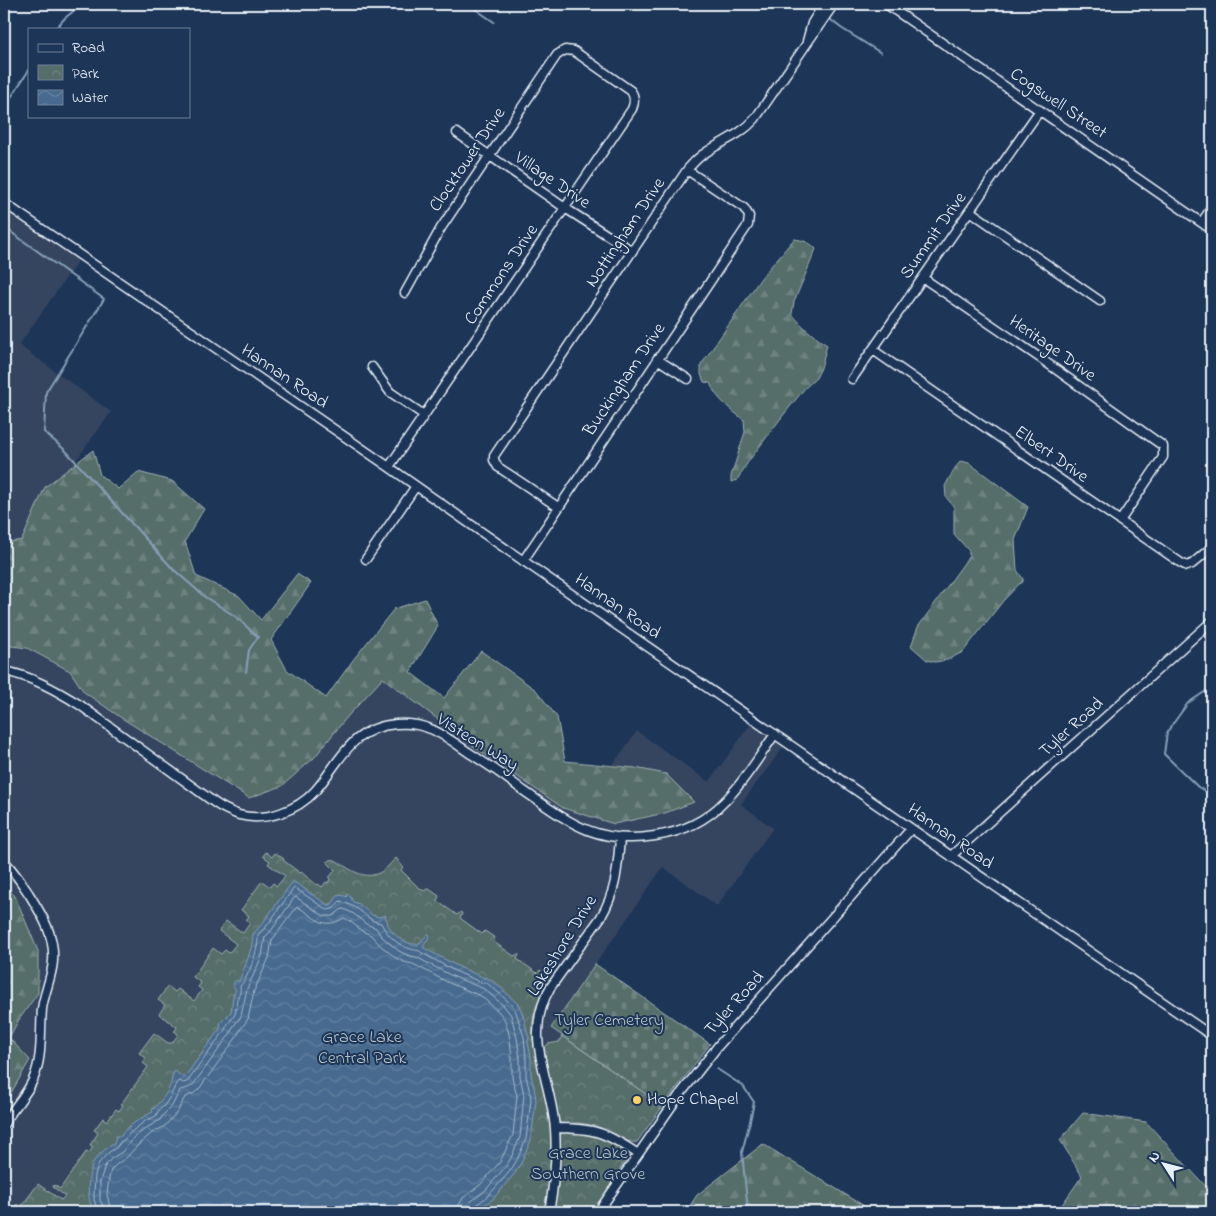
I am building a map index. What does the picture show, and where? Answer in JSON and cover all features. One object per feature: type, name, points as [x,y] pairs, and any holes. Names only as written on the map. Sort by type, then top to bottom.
[{"type":"street","name":"Nottingham Drive","points":[[806,45],[812,24],[824,4]]},
{"type":"street","name":"Nottingham Drive","points":[[558,507],[498,467],[494,456],[687,170],[705,152],[743,131],[750,125],[834,4]]},
{"type":"street","name":"Cogswell Street","points":[[886,4],[1212,230]]},
{"type":"street","name":"Commons Drive","points":[[389,467],[635,102],[630,89],[574,51],[565,50]]},
{"type":"street","name":"Clocktower Drive","points":[[405,293],[441,228],[555,58],[560,52],[565,50]]},
{"type":"street","name":"Summit Drive","points":[[852,379],[1040,110]]},
{"type":"street","name":"Village Drive","points":[[456,134],[632,251]]},
{"type":"street","name":"Buckingham Drive","points":[[523,561],[746,229],[749,216],[744,208],[687,170]]},
{"type":"street","name":"Hannan Road","points":[[4,203],[1212,1036]]},
{"type":"street","points":[[1202,222],[1212,207]]},
{"type":"street","points":[[970,211],[1100,302]]},
{"type":"street","name":"Heritage Drive","points":[[923,278],[1040,358],[1163,446],[1163,457],[1120,521]]},
{"type":"street","name":"Elbert Drive","points":[[872,350],[1181,563],[1188,566],[1192,564],[1212,547]]},
{"type":"street","points":[[657,359],[688,379]]},
{"type":"street","points":[[372,367],[390,392],[424,415]]},
{"type":"street","points":[[366,559],[416,486]]},
{"type":"street","name":"Tyler Road","points":[[951,856],[1212,621]]},
{"type":"street","name":"Visteon Way","points":[[4,671],[26,677],[63,694],[215,803],[238,814],[262,816],[278,813],[303,801],[314,791],[347,748],[357,740],[376,728],[394,724],[407,724],[425,727],[447,737],[571,823],[594,833],[634,839],[666,835],[681,831],[705,818],[724,802],[735,791],[774,734]]},
{"type":"street","name":"Tyler Road","points":[[598,1212],[688,1083],[718,1046],[911,829]]},
{"type":"street","name":"Lakeshore Drive","points":[[549,1212],[555,1159],[555,1128],[550,1094],[538,1044],[538,1015],[550,988],[607,908],[616,883],[620,838]]},
{"type":"street","points":[[4,861],[15,873],[46,922],[51,937],[53,957],[43,1005],[41,1048],[37,1069],[30,1085],[4,1124]]},
{"type":"street","points":[[555,1128],[576,1128],[606,1134],[638,1154]]},
{"type":"shaded area","points":[[4,207],[80,258],[19,345],[111,412],[40,510],[332,728],[377,666],[578,812],[637,731],[709,782],[752,722],[785,745],[741,804],[773,828],[717,906],[663,867],[551,1028],[562,1036],[575,1083],[646,1130],[626,1161],[622,1164],[593,1212],[4,1212]]},
{"type":"green space","points":[[794,239],[806,242],[816,249],[794,302],[792,314],[808,331],[827,345],[821,368],[816,378],[805,388],[781,418],[737,480],[731,482],[731,476],[745,432],[744,420],[720,399],[710,383],[704,382],[701,374],[701,365],[761,278]]},
{"type":"green space","points":[[93,450],[100,475],[118,489],[138,472],[172,481],[204,509],[185,541],[196,576],[239,596],[261,620],[297,574],[311,583],[271,640],[287,670],[326,698],[353,660],[394,609],[425,599],[438,626],[410,672],[444,698],[481,651],[536,690],[557,717],[565,761],[635,768],[666,774],[694,802],[665,813],[614,824],[563,808],[476,748],[383,678],[347,717],[314,758],[282,786],[249,798],[120,717],[84,692],[70,671],[27,648],[4,645],[4,543],[22,540],[45,487]]},
{"type":"green space","points":[[961,461],[969,463],[1028,507],[1015,540],[1017,570],[1023,582],[1003,601],[963,652],[947,660],[935,662],[927,660],[911,646],[918,627],[969,556],[969,551],[954,534],[954,507],[946,497],[945,486]]},
{"type":"green space","name":"Grace Lake Central Park","points":[[266,852],[272,857],[275,853],[300,873],[322,887],[326,882],[328,883],[335,870],[327,862],[330,860],[336,860],[354,872],[372,875],[385,869],[396,858],[403,867],[401,870],[417,886],[424,891],[429,889],[439,896],[437,901],[457,915],[461,912],[460,918],[482,934],[485,931],[495,938],[494,942],[514,956],[518,954],[517,959],[537,973],[540,970],[548,976],[550,981],[536,1006],[532,1030],[551,1134],[551,1168],[546,1212],[5,1212],[18,1204],[15,1209],[18,1211],[38,1184],[61,1200],[65,1196],[53,1187],[54,1185],[60,1189],[86,1152],[89,1153],[93,1147],[90,1145],[98,1133],[94,1130],[103,1118],[107,1121],[116,1109],[119,1111],[123,1105],[121,1104],[148,1067],[143,1063],[146,1058],[139,1053],[154,1033],[168,1043],[172,1043],[178,1035],[174,1031],[177,1027],[159,1014],[165,1005],[158,1000],[168,986],[175,992],[178,989],[194,1001],[202,990],[198,987],[201,983],[193,977],[213,948],[221,954],[225,950],[229,953],[236,944],[219,931],[226,921],[243,933],[250,923],[246,920],[249,916],[241,910],[262,881],[270,887],[273,883],[277,886],[285,876],[268,864],[270,861],[263,856]]},
{"type":"green space","points":[[4,885],[15,896],[38,951],[38,993],[18,1021],[9,1038],[30,1060],[4,1105]]},
{"type":"green space","name":"Tyler Cemetery","points":[[595,964],[710,1044],[663,1106],[551,1028]]},
{"type":"green space","points":[[562,1036],[663,1106],[637,1142],[628,1141],[593,1125],[559,1122],[543,1049],[548,1044],[559,1042]]},
{"type":"green space","points":[[1083,1113],[1146,1122],[1212,1193],[1212,1212],[1057,1212],[1082,1176],[1060,1140]]},
{"type":"green space","name":"Grace Lake Southern Grove","points":[[577,1131],[607,1139],[625,1152],[627,1159],[593,1212],[553,1212],[559,1136],[564,1132]]},
{"type":"green space","points":[[763,1144],[874,1212],[686,1212],[697,1195]]},
{"type":"water","name":"Grace Lake Central Park","points":[[293,881],[328,905],[332,904],[338,895],[346,897],[349,894],[353,902],[359,904],[372,915],[378,917],[385,915],[390,929],[408,943],[418,944],[428,934],[430,935],[424,948],[457,966],[488,978],[502,988],[517,1003],[523,1015],[529,1036],[531,1075],[536,1100],[531,1140],[515,1173],[493,1199],[474,1212],[94,1212],[91,1207],[88,1187],[94,1161],[111,1144],[114,1144],[116,1136],[121,1136],[130,1126],[153,1112],[152,1110],[167,1091],[174,1072],[184,1078],[221,1027],[220,1023],[231,1012],[233,996],[236,990],[234,983],[239,981],[246,963],[253,934]]},
{"type":"waterway","points":[[56,28],[82,4]]},
{"type":"waterway","points":[[468,4],[494,22]]},
{"type":"waterway","points":[[808,4],[817,10]]},
{"type":"waterway","points":[[827,17],[881,53]]},
{"type":"waterway","points":[[4,108],[28,72]]},
{"type":"waterway","points":[[4,227],[104,299],[46,392],[44,432],[65,450],[173,569],[205,597],[235,616],[258,637],[249,650],[246,672]]},
{"type":"waterway","points":[[1212,687],[1188,703],[1167,732],[1164,754],[1198,787],[1212,795]]},
{"type":"waterway","points":[[717,1069],[743,1086],[754,1102],[742,1152],[748,1212]]},
{"type":"place","name":"Hope Chapel","points":[[637,1100]]}]
